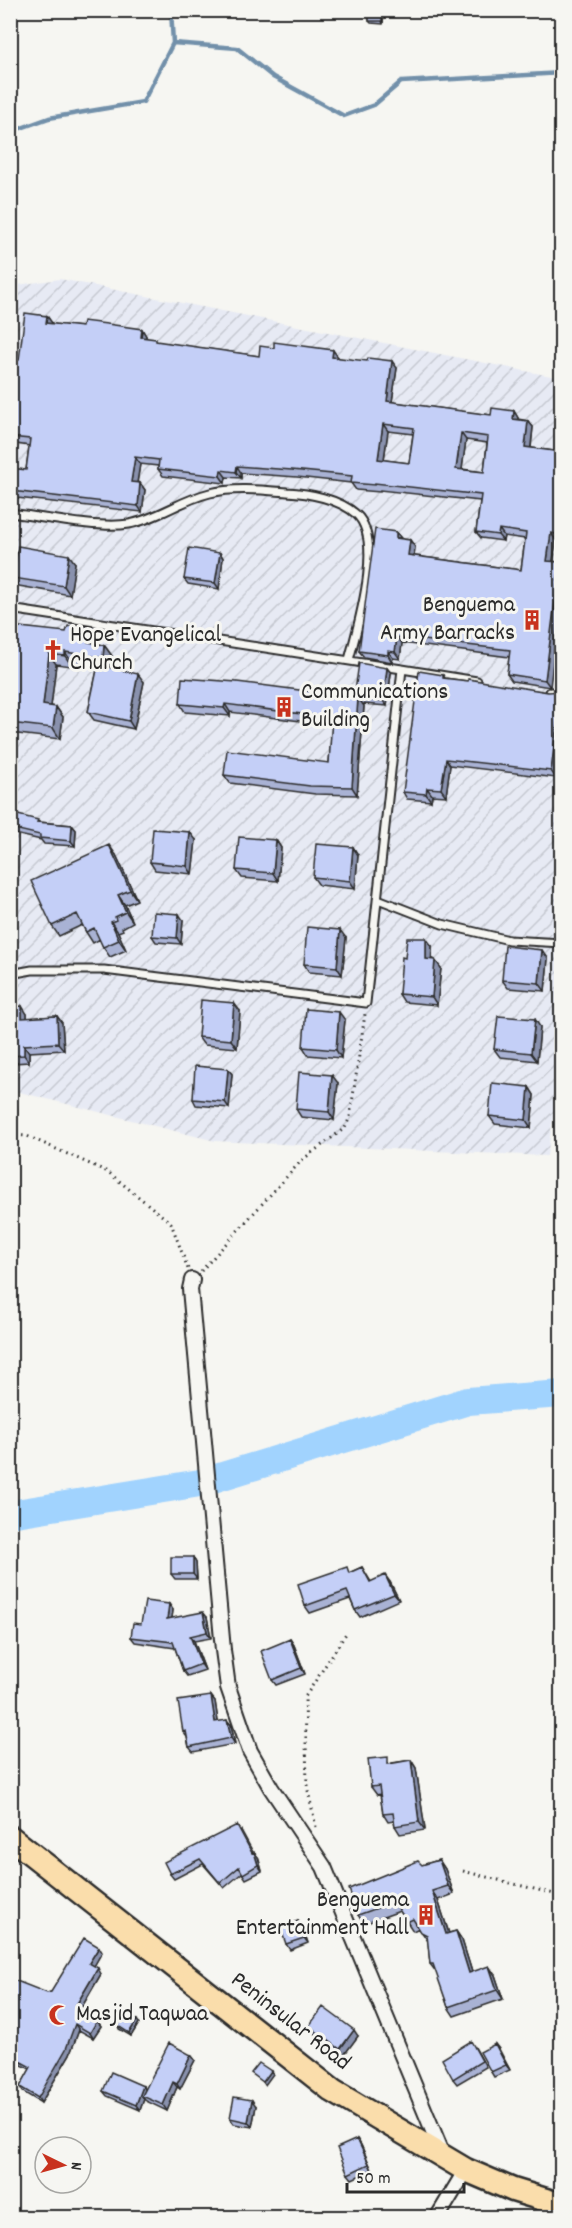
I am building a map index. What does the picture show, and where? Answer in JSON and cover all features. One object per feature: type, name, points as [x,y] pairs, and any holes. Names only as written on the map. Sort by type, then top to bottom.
[{"type":"main road","name":"Peninsular Road","points":[[10,1837],[333,2091],[466,2170],[513,2190],[561,2205]]},
{"type":"street","points":[[192,1280],[190,1289],[228,1687],[250,1751],[260,1770],[324,1867],[444,2157]]},
{"type":"street","points":[[437,2217],[466,2170]]},
{"type":"lane","points":[[10,513],[109,525],[128,524],[146,519],[184,501],[211,492],[250,489],[301,492],[336,502],[357,515],[366,530],[368,561],[366,594],[349,660]]},
{"type":"lane","points":[[10,609],[484,682]]},
{"type":"lane","points":[[10,974],[32,970],[104,970],[366,1003],[402,669]]},
{"type":"lane","points":[[543,691],[558,692],[561,671]]},
{"type":"lane","points":[[378,899],[442,924],[509,940],[561,943]]},
{"type":"path","points":[[10,1135],[27,1136],[108,1172],[171,1224],[192,1280],[302,1160],[345,1128],[350,1117],[366,1003]]},
{"type":"path","points":[[317,1832],[307,1786],[305,1697],[347,1632]]},
{"type":"path","points":[[464,1871],[561,1896]]},
{"type":"shaded area","points":[[60,279],[561,378],[562,1061],[547,1156],[215,1141],[11,1090],[10,286]]},
{"type":"building","points":[[369,10],[382,10],[382,21],[369,21]]},
{"type":"building","points":[[25,313],[47,316],[46,323],[82,327],[83,321],[142,329],[141,337],[156,339],[156,341],[259,356],[260,346],[274,348],[274,342],[333,350],[332,357],[392,361],[387,401],[491,415],[492,408],[514,411],[513,419],[528,421],[525,447],[561,452],[561,535],[551,533],[547,561],[560,562],[545,680],[507,674],[510,650],[397,637],[395,652],[388,651],[388,655],[359,651],[375,529],[396,532],[396,538],[410,540],[408,555],[521,570],[526,533],[499,529],[498,535],[476,532],[481,495],[375,483],[375,485],[351,483],[352,476],[292,470],[237,466],[236,472],[221,470],[220,476],[158,469],[159,460],[135,457],[131,482],[140,483],[138,506],[12,491],[10,468],[26,470],[30,439],[10,437],[10,359],[19,360]],"holes":[[[383,424],[414,428],[409,463],[378,459]],[[461,433],[488,437],[484,472],[456,469]]]},
{"type":"building","points":[[18,546],[69,555],[64,586],[13,578]]},
{"type":"building","points":[[189,548],[220,553],[215,583],[184,579]]},
{"type":"building","points":[[10,626],[66,632],[68,626],[91,627],[88,642],[104,645],[103,658],[65,652],[65,656],[49,654],[43,705],[56,707],[53,728],[10,723]]},
{"type":"building","points":[[359,663],[387,668],[383,701],[354,698]]},
{"type":"building","points":[[98,665],[138,674],[129,721],[88,712]]},
{"type":"building","points":[[419,671],[443,675],[443,678],[468,681],[468,679],[548,692],[561,691],[551,771],[446,759],[441,789],[427,788],[426,794],[403,792]]},
{"type":"building","points":[[182,678],[237,682],[322,693],[322,696],[358,698],[352,787],[310,786],[224,775],[227,750],[329,763],[332,718],[225,704],[224,708],[180,704]]},
{"type":"building","points":[[10,813],[38,820],[37,822],[72,825],[71,841],[40,838],[40,835],[10,828]]},
{"type":"building","points":[[153,829],[190,832],[187,866],[150,862]]},
{"type":"building","points":[[239,837],[276,840],[273,873],[236,870]]},
{"type":"building","points":[[316,844],[353,847],[350,881],[313,877]]},
{"type":"building","points":[[109,845],[130,890],[118,895],[126,912],[115,917],[116,920],[111,922],[119,940],[103,947],[94,928],[86,932],[77,914],[52,926],[31,881]]},
{"type":"building","points":[[154,912],[179,914],[177,938],[152,936]]},
{"type":"building","points":[[307,927],[340,930],[337,967],[304,964]]},
{"type":"building","points":[[407,938],[426,938],[426,959],[435,960],[432,997],[399,994],[402,957],[405,958]]},
{"type":"building","points":[[505,946],[542,950],[539,983],[502,980]]},
{"type":"building","points":[[201,1000],[234,1003],[231,1040],[198,1037]]},
{"type":"building","points":[[22,1006],[22,1018],[57,1016],[58,1043],[24,1045],[24,1055],[10,1056],[10,1007]]},
{"type":"building","points":[[306,1009],[339,1012],[336,1050],[303,1047]]},
{"type":"building","points":[[498,1016],[535,1019],[531,1053],[494,1049]]},
{"type":"building","points":[[195,1066],[228,1069],[225,1102],[193,1099]]},
{"type":"building","points":[[299,1072],[332,1075],[329,1112],[296,1109]]},
{"type":"building","points":[[492,1083],[529,1087],[526,1120],[489,1116]]},
{"type":"building","points":[[171,1557],[193,1557],[193,1574],[171,1574]]},
{"type":"building","points":[[347,1567],[349,1573],[362,1567],[370,1582],[385,1575],[394,1594],[355,1610],[347,1591],[305,1606],[298,1584]]},
{"type":"building","points":[[145,1601],[169,1604],[167,1619],[203,1612],[207,1632],[190,1636],[201,1664],[183,1671],[173,1642],[131,1637],[133,1623],[141,1624]]},
{"type":"building","points":[[290,1639],[301,1668],[272,1680],[261,1651]]},
{"type":"building","points":[[211,1696],[215,1722],[227,1720],[231,1738],[189,1747],[186,1731],[183,1732],[178,1701]]},
{"type":"building","points":[[388,1757],[388,1764],[411,1760],[419,1822],[395,1826],[393,1813],[383,1814],[379,1786],[371,1787],[368,1759]]},
{"type":"building","points":[[237,1825],[252,1853],[254,1852],[258,1865],[243,1874],[239,1867],[220,1883],[200,1859],[170,1874],[164,1862]]},
{"type":"building","points":[[439,1860],[448,1886],[432,1891],[446,1934],[456,1931],[469,1973],[489,1966],[497,1990],[448,2007],[433,1964],[430,1964],[427,1935],[421,1932],[413,1919],[407,1922],[394,1902],[358,1915],[349,1889],[418,1861],[422,1865]]},
{"type":"building","points":[[298,1921],[304,1938],[286,1944],[280,1927]]},
{"type":"building","points":[[84,1938],[99,1947],[89,1963],[98,1968],[75,2007],[97,2021],[90,2033],[75,2024],[66,2049],[38,2098],[20,2087],[31,2067],[10,2056],[10,2012],[15,2005],[10,2004],[10,1990],[14,1980],[47,1993],[51,1992]]},
{"type":"building","points":[[323,2007],[354,2030],[340,2049],[309,2026]]},
{"type":"building","points":[[125,2013],[137,2020],[129,2033],[118,2026]]},
{"type":"building","points":[[471,2041],[482,2061],[453,2079],[442,2059]]},
{"type":"building","points":[[169,2043],[191,2055],[177,2084],[173,2082],[163,2105],[142,2096]]},
{"type":"building","points":[[495,2044],[506,2065],[491,2072],[480,2052]]},
{"type":"building","points":[[259,2063],[271,2071],[263,2082],[251,2073]]},
{"type":"building","points":[[111,2072],[143,2086],[136,2105],[103,2091]]},
{"type":"building","points":[[234,2097],[252,2100],[248,2122],[230,2118]]},
{"type":"building","points":[[357,2139],[369,2164],[348,2174],[337,2148]]},
{"type":"building","points":[[28,2210],[32,2217],[12,2217]]},
{"type":"waterway","points":[[171,10],[173,43]]},
{"type":"waterway","points":[[10,132],[49,118],[143,102],[173,43],[237,48],[273,77],[344,116],[374,105],[401,82],[562,73]]},
{"type":"waterway","points":[[10,1514],[200,1483],[468,1401],[562,1394]]},
{"type":"place","name":"Benguema Army Barracks","points":[[532,620]]},
{"type":"place","name":"Hope Evangelical Church","points":[[53,650]]},
{"type":"place","name":"Communications Building","points":[[284,707]]},
{"type":"place","name":"Benguema Entertainment Hall","points":[[426,1915]]},
{"type":"place","name":"Masjid Taqwaa","points":[[59,2015]]}]
